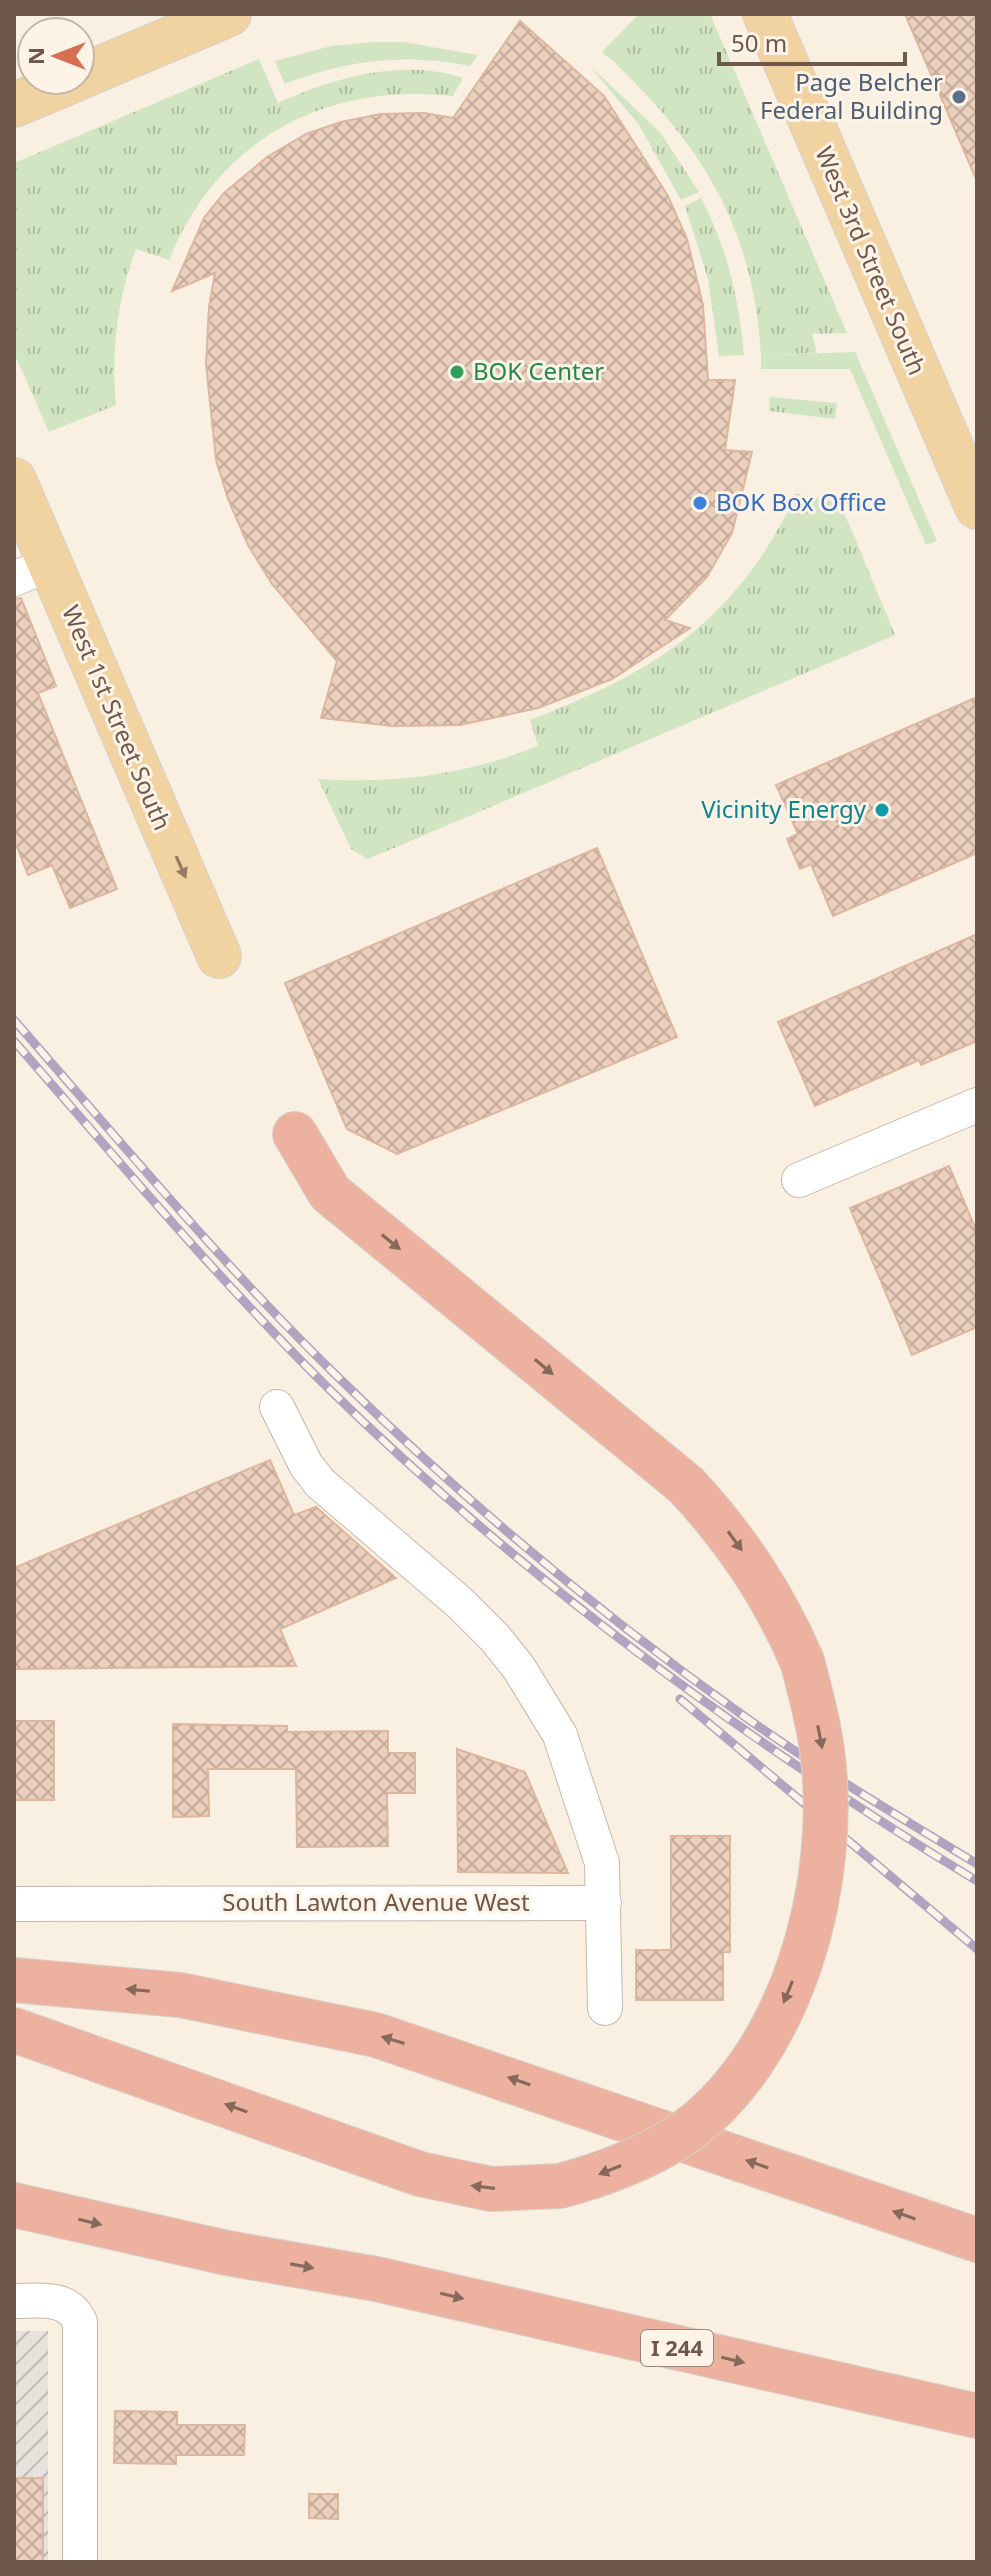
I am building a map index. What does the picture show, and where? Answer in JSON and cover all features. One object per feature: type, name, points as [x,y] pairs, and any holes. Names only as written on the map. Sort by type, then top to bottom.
[{"type":"highway","points":[[14,2030],[420,2174],[491,2189],[560,2186],[634,2160],[680,2135],[739,2077],[782,2008],[812,1920],[824,1857],[822,1751],[802,1661],[781,1613],[755,1568],[724,1526],[686,1485],[330,1193],[295,1134]]},
{"type":"highway","points":[[14,1980],[180,1995],[376,2035],[467,2063],[977,2240]]},
{"type":"highway","name":"I 244","points":[[14,2205],[227,2253],[376,2279],[977,2416]]},
{"type":"main road","points":[[96,70],[229,14]]},
{"type":"main road","name":"West 3rd Street South","points":[[765,14],[977,507]]},
{"type":"main road","points":[[14,105],[36,96]]},
{"type":"main road","name":"West 1st Street South","points":[[14,480],[32,571],[219,956]]},
{"type":"street","points":[[799,1180],[977,1105]]},
{"type":"street","points":[[277,1407],[306,1465],[320,1483],[460,1603],[519,1668],[560,1735],[602,1863],[605,2008]]},
{"type":"street","name":"South Lawton Avenue West","points":[[14,1904],[604,1903]]},
{"type":"street","points":[[14,2301],[56,2301],[71,2307],[81,2328],[80,2562]]},
{"type":"shaded area","points":[[14,2331],[48,2331],[48,2562],[14,2562]]},
{"type":"green space","points":[[639,14],[663,14],[613,61],[602,52]]},
{"type":"green space","points":[[663,14],[710,14],[847,333],[812,334],[817,353],[761,355],[747,267],[718,192],[673,125],[613,61]]},
{"type":"green space","points":[[403,42],[478,55],[470,66],[423,60],[376,61],[330,69],[285,84],[275,61],[331,46]]},
{"type":"green space","points":[[259,59],[278,103],[322,86],[368,74],[416,70],[463,78],[453,96],[406,94],[362,99],[320,110],[281,127],[247,151],[216,181],[190,218],[169,260],[136,249],[124,287],[117,326],[114,365],[116,405],[49,432],[14,353],[14,163]]},
{"type":"green space","points":[[589,65],[660,132],[699,192],[681,200],[639,125]]},
{"type":"green space","points":[[701,198],[718,235],[730,274],[744,355],[719,356],[708,279],[685,206]]},
{"type":"green space","points":[[855,352],[937,541],[926,545],[850,369],[761,369],[761,355]]},
{"type":"green space","points":[[770,397],[837,403],[835,419],[769,411]]},
{"type":"green space","points":[[795,493],[839,503],[852,531],[792,503]]},
{"type":"green space","points":[[792,503],[852,531],[895,635],[368,859],[351,849],[318,779],[375,780],[457,771],[538,746],[530,720],[574,702],[651,663],[715,612],[769,545]]},
{"type":"building","name":"Page Belcher Federal Building","points":[[905,14],[977,14],[977,181]]},
{"type":"building","name":"BOK Center","points":[[520,21],[604,96],[668,196],[687,239],[703,305],[708,380],[735,380],[725,450],[752,452],[732,533],[707,577],[665,620],[690,628],[612,679],[538,708],[460,725],[392,726],[321,718],[337,661],[272,584],[248,545],[228,499],[216,460],[206,364],[209,307],[215,273],[172,291],[204,218],[224,193],[267,157],[306,134],[341,122],[381,114],[424,113],[453,118]]},
{"type":"building","points":[[21,598],[56,686],[38,693],[117,889],[70,908],[52,865],[28,875],[14,839],[14,599]]},
{"type":"building","name":"Vicinity Energy","points":[[977,697],[977,853],[833,916],[811,864],[800,869],[787,839],[798,834],[776,785]]},
{"type":"building","points":[[597,848],[677,1037],[397,1154],[347,1129],[285,983]]},
{"type":"building","points":[[977,934],[977,1041],[921,1065],[919,1060],[815,1106],[778,1022]]},
{"type":"building","points":[[949,1166],[977,1232],[977,1327],[912,1355],[850,1208]]},
{"type":"building","points":[[270,1460],[294,1515],[316,1507],[396,1578],[280,1629],[296,1666],[14,1669],[14,1568]]},
{"type":"building","points":[[14,1721],[54,1721],[54,1800],[14,1800]]},
{"type":"building","points":[[173,1724],[287,1726],[287,1732],[388,1731],[388,1753],[415,1753],[415,1793],[387,1793],[388,1846],[297,1847],[296,1769],[208,1769],[209,1816],[173,1817]]},
{"type":"building","points":[[457,1749],[525,1772],[568,1873],[458,1872]]},
{"type":"building","points":[[671,1836],[730,1836],[730,1952],[723,1952],[723,2000],[636,2000],[636,1950],[671,1950]]},
{"type":"building","points":[[115,2411],[177,2412],[177,2425],[245,2425],[244,2455],[176,2455],[176,2464],[114,2463]]},
{"type":"building","points":[[14,2478],[43,2478],[43,2562],[14,2562]]},
{"type":"building","points":[[309,2494],[338,2494],[338,2519],[309,2518]]},
{"type":"railway","points":[[14,1020],[255,1293],[388,1425],[486,1514],[641,1640],[748,1719],[977,1864]]},
{"type":"railway","points":[[14,1041],[245,1303],[401,1457],[556,1590],[637,1652],[804,1771],[977,1881]]},
{"type":"railway","points":[[680,1699],[977,1949]]},
{"type":"place","name":"Page Belcher Federal Building","points":[[959,97]]},
{"type":"place","name":"BOK Center","points":[[457,372]]},
{"type":"place","name":"BOK Box Office","points":[[700,503]]},
{"type":"place","name":"Vicinity Energy","points":[[882,810]]}]
